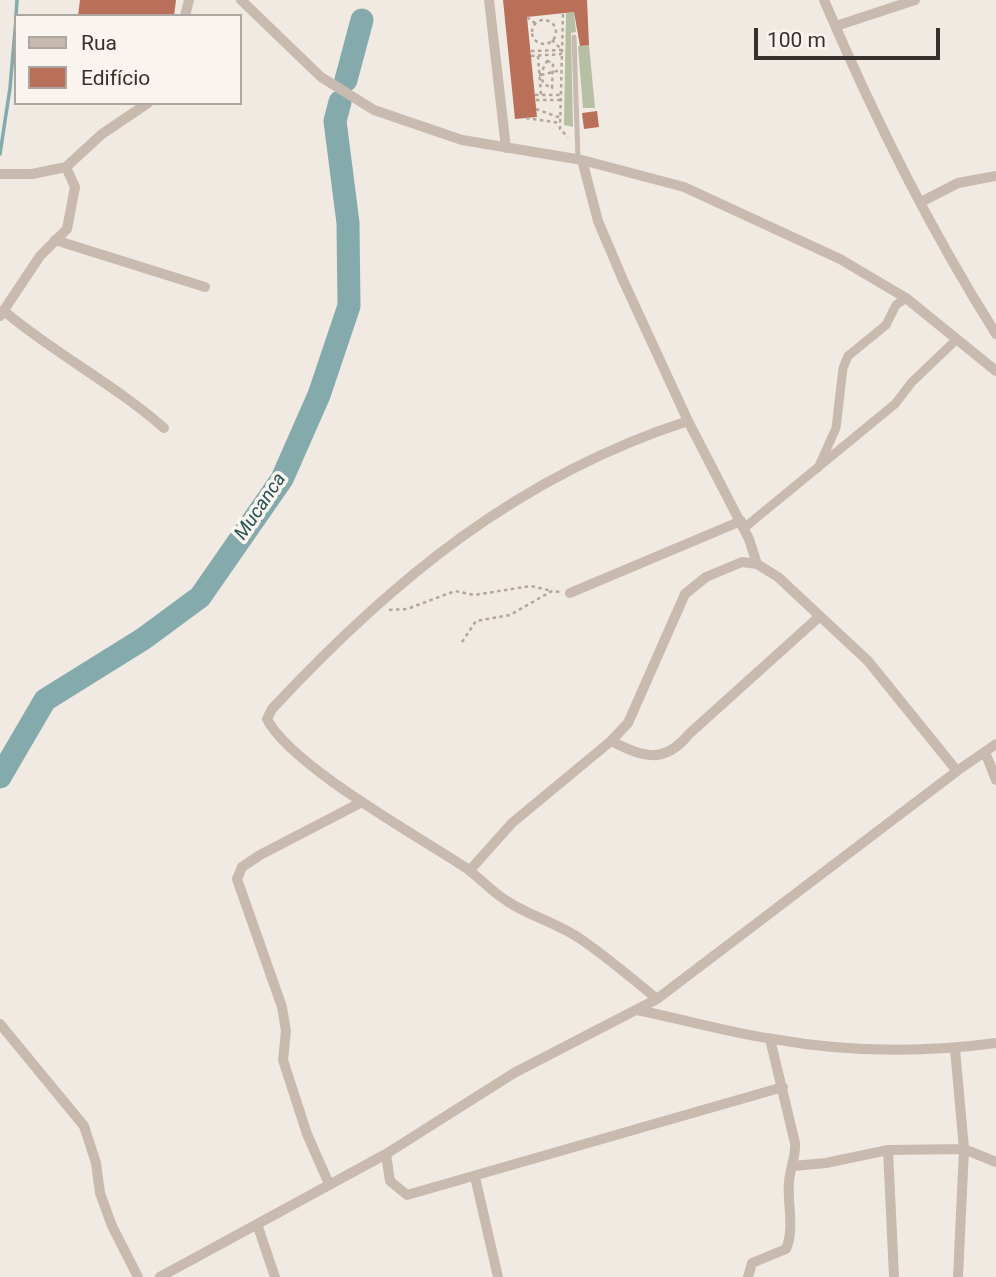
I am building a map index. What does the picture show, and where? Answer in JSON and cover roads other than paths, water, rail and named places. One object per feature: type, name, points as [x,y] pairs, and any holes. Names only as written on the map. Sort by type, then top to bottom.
[{"type":"street","points":[[241,0],[321,78],[374,110],[462,140],[580,159],[684,187],[840,259],[906,298],[996,372]]},
{"type":"street","points":[[488,0],[506,148]]},
{"type":"street","points":[[824,0],[882,132],[966,287],[996,334]]},
{"type":"street","points":[[836,26],[915,0]]},
{"type":"street","points":[[0,174],[32,174],[66,167],[102,134],[145,105]]},
{"type":"street","points":[[580,159],[598,221],[688,421],[742,524],[757,564]]},
{"type":"street","points":[[66,167],[75,187],[67,229],[40,256],[2,314],[134,402],[164,428]]},
{"type":"street","points":[[921,202],[958,183],[996,176]]},
{"type":"street","points":[[55,240],[205,287]]},
{"type":"street","points":[[818,469],[836,428],[843,368],[848,356],[886,325],[896,305],[906,298]]},
{"type":"street","points":[[570,593],[742,524],[818,469],[895,404],[912,382],[957,339]]},
{"type":"street","points":[[657,999],[583,940],[549,919],[508,902],[470,870],[362,802],[302,756],[272,729],[267,719],[272,709],[320,657],[434,554],[500,509],[629,440],[688,421]]},
{"type":"street","points":[[470,870],[512,823],[611,741],[628,723],[646,688],[685,594],[706,577],[742,562],[757,564],[778,577],[868,661],[957,771]]},
{"type":"street","points":[[611,741],[631,751],[657,757],[676,750],[689,734],[820,616]]},
{"type":"street","points":[[160,1277],[386,1154],[514,1073],[657,999],[996,744]]},
{"type":"street","points":[[985,752],[996,780]]},
{"type":"street","points":[[329,1184],[307,1134],[283,1060],[286,1031],[282,1007],[237,879],[242,867],[260,855],[362,802]]},
{"type":"street","points":[[637,1010],[770,1039],[837,1047],[955,1049],[996,1043]]},
{"type":"street","points":[[0,1024],[84,1126],[111,1227],[138,1277]]},
{"type":"street","points":[[748,1277],[752,1263],[786,1249],[790,1240],[789,1181],[795,1143],[770,1039]]},
{"type":"street","points":[[955,1049],[964,1149],[958,1277]]},
{"type":"street","points":[[386,1154],[390,1181],[407,1195],[783,1087]]},
{"type":"street","points":[[793,1166],[825,1163],[888,1150],[964,1149],[996,1162]]},
{"type":"street","points":[[888,1150],[894,1277]]},
{"type":"street","points":[[475,1177],[498,1277]]},
{"type":"street","points":[[257,1224],[275,1277]]},
{"type":"lane","points":[[574,37],[580,159]]},
{"type":"waterway","points":[[16,14],[17,0]]},
{"type":"waterway","name":"Mucanca","points":[[346,80],[362,20]]},
{"type":"waterway","points":[[0,154],[14,42]]},
{"type":"waterway","name":"Mucanca","points":[[0,777],[45,700],[143,639],[200,597],[282,479],[319,395],[349,306],[348,223],[335,121],[340,102]]}]
